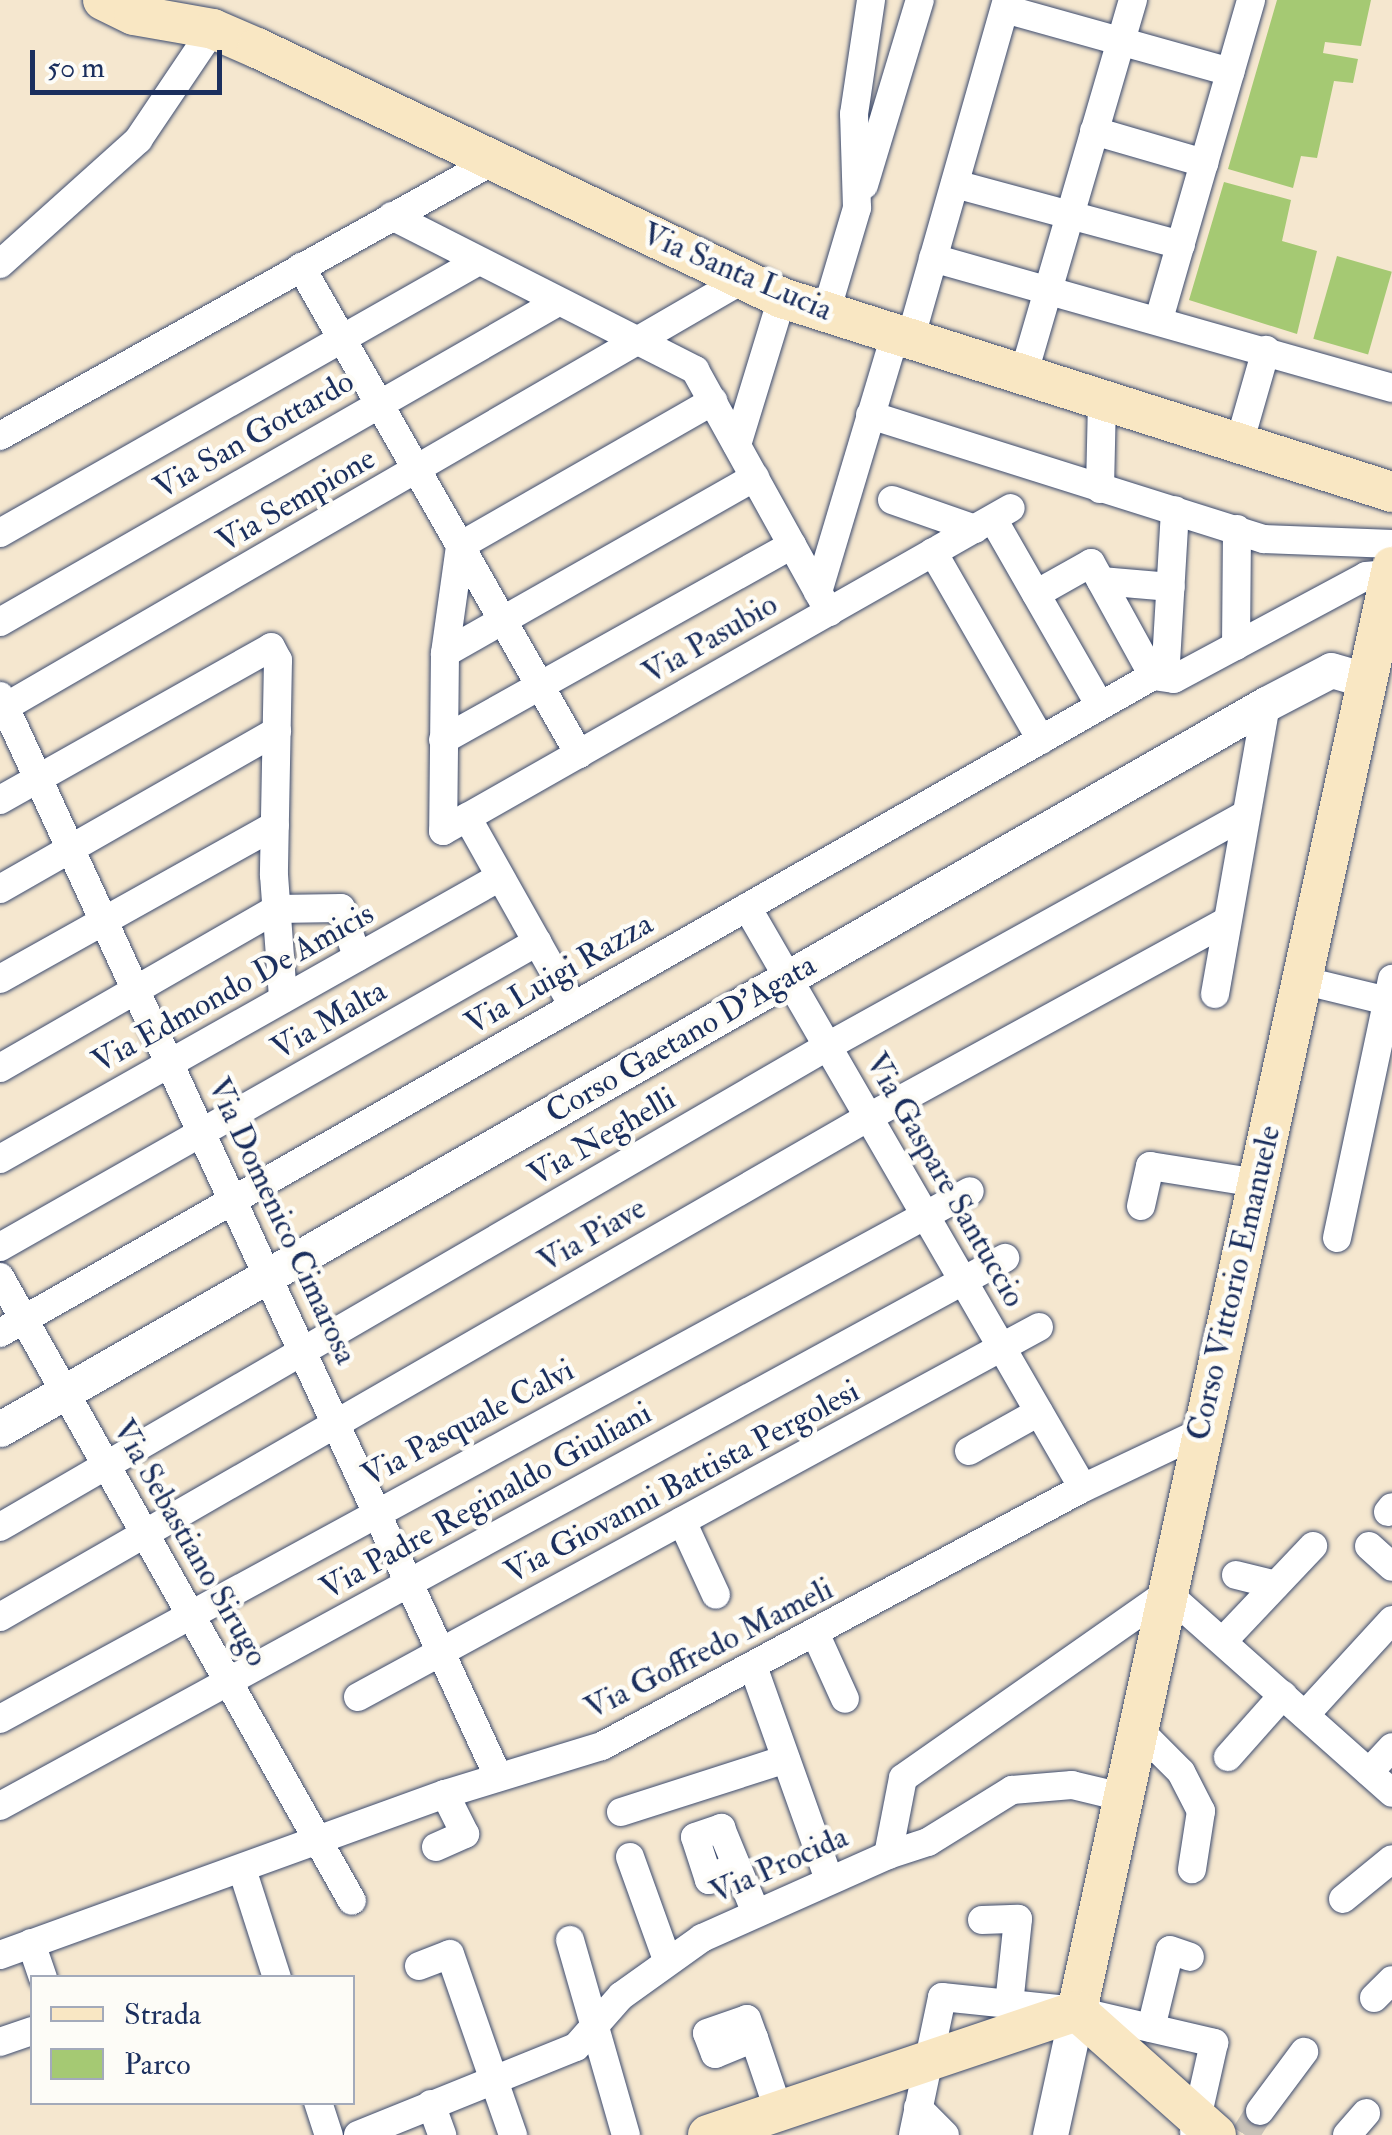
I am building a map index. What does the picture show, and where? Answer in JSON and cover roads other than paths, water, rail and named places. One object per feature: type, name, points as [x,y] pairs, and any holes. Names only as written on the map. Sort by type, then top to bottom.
[{"type":"main road","name":"Via Santa Lucia","points":[[104,0],[134,15],[213,29],[782,298],[1392,492]]},
{"type":"main road","points":[[171,0],[213,29]]},
{"type":"main road","name":"Corso Vittorio Emanuele","points":[[1077,2004],[1392,562]]},
{"type":"main road","points":[[720,2133],[919,2065],[1077,2004],[1205,2130]]},
{"type":"street","points":[[857,208],[854,114],[871,0]]},
{"type":"street","points":[[826,312],[920,0]]},
{"type":"street","points":[[1023,376],[1132,0]]},
{"type":"street","points":[[1147,317],[1219,69],[1251,0]]},
{"type":"street","points":[[823,602],[870,416],[933,258],[1006,4],[1219,69]]},
{"type":"street","points":[[0,264],[138,140],[213,29]]},
{"type":"street","points":[[1094,131],[1192,160]]},
{"type":"street","points":[[0,436],[492,161]]},
{"type":"street","points":[[954,184],[1169,242]]},
{"type":"street","points":[[384,220],[551,306],[695,370],[823,602]]},
{"type":"street","points":[[933,258],[1147,317],[1263,359],[1392,388]]},
{"type":"street","points":[[0,532],[470,266]]},
{"type":"street","points":[[302,267],[579,754]]},
{"type":"street","name":"Via Sempione","points":[[2,705],[417,471],[742,280]]},
{"type":"street","points":[[737,445],[782,298]]},
{"type":"street","name":"Via San Gottardo","points":[[0,622],[551,306]]},
{"type":"street","points":[[1239,444],[1263,359]]},
{"type":"street","points":[[460,546],[709,395]]},
{"type":"street","points":[[1100,489],[1102,402]]},
{"type":"street","points":[[870,416],[1264,539],[1392,562]]},
{"type":"street","points":[[444,652],[754,477]]},
{"type":"street","points":[[892,500],[993,519],[1100,706]]},
{"type":"street","points":[[1036,594],[1091,563],[1153,676],[1166,662],[1175,510]]},
{"type":"street","name":"Via Pasubio","points":[[455,824],[579,754],[823,602],[934,552],[993,519]]},
{"type":"street","points":[[1236,646],[1237,529]]},
{"type":"street","points":[[443,740],[792,544]]},
{"type":"street","points":[[460,546],[444,652],[443,740],[455,824],[500,876],[573,1006]]},
{"type":"street","points":[[934,552],[1040,740]]},
{"type":"street","name":"Via Luigi Razza","points":[[12,1327],[1153,676],[1174,679],[1392,562]]},
{"type":"street","points":[[1101,581],[1171,586]]},
{"type":"street","points":[[0,800],[271,647],[278,660],[274,911],[283,999]]},
{"type":"street","name":"Corso Gaetano D'Agata","points":[[0,1429],[1266,704],[1331,670],[1367,680]]},
{"type":"street","points":[[1216,994],[1227,944],[1224,923],[1266,704]]},
{"type":"street","name":"Via Domenico Cimarosa","points":[[2,705],[40,778],[498,1776]]},
{"type":"street","points":[[0,889],[277,731]]},
{"type":"street","name":"Via Neghelli","points":[[0,1527],[828,1046],[1244,815]]},
{"type":"street","points":[[0,979],[275,824]]},
{"type":"street","name":"Via Edmondo De Amicis","points":[[0,1160],[500,876]]},
{"type":"street","name":"Via Gaspare Santuccio","points":[[748,907],[1083,1488]]},
{"type":"street","points":[[0,1068],[274,911],[341,908],[358,957]]},
{"type":"street","name":"Via Piave","points":[[0,1618],[869,1118],[1224,923]]},
{"type":"street","name":"Via Malta","points":[[0,1247],[537,942]]},
{"type":"street","points":[[1302,980],[1390,994],[1336,1238]]},
{"type":"street","points":[[1141,1206],[1150,1166],[1257,1184]]},
{"type":"street","name":"Via Pasquale Calvi","points":[[0,1719],[970,1191]]},
{"type":"street","name":"Via Padre Reginaldo Giuliani","points":[[0,1806],[1006,1258]]},
{"type":"street","name":"Via Sebastiano Sirugo","points":[[0,1277],[12,1327],[65,1392],[352,1901]]},
{"type":"street","name":"Via Giovanni Battista Pergolesi","points":[[358,1697],[1039,1328]]},
{"type":"street","points":[[969,1452],[1039,1412]]},
{"type":"street","name":"Via Goffredo Mameli","points":[[0,1955],[243,1872],[445,1794],[602,1746],[754,1669],[1083,1488],[1201,1432]]},
{"type":"street","points":[[682,1522],[716,1595]]},
{"type":"street","points":[[1222,1641],[1313,1546]]},
{"type":"street","points":[[1369,1546],[1392,1566]]},
{"type":"street","points":[[1236,1576],[1276,1585]]},
{"type":"street","points":[[1167,1593],[1392,1792]]},
{"type":"street","name":"Via Procida","points":[[358,2135],[492,2078],[576,2048],[597,2019],[667,1960],[756,1913],[888,1855],[903,1778],[1167,1593]]},
{"type":"street","points":[[1305,1715],[1392,1620]]},
{"type":"street","points":[[816,1635],[845,1699]]},
{"type":"street","points":[[754,1669],[829,1880]]},
{"type":"street","points":[[1228,1757],[1283,1695]]},
{"type":"street","points":[[1137,1728],[1181,1772],[1201,1811],[1192,1869]]},
{"type":"street","points":[[1369,1772],[1392,1747]]},
{"type":"street","points":[[621,1812],[786,1759]]},
{"type":"street","points":[[888,1855],[928,1842],[1012,1790],[1072,1786],[1122,1796]]},
{"type":"street","points":[[436,1847],[465,1834],[445,1794]]},
{"type":"street","points":[[695,1837],[721,1828],[756,1913]]},
{"type":"street","points":[[630,1856],[667,1960]]},
{"type":"street","points":[[1342,1898],[1392,1859]]},
{"type":"street","points":[[243,1872],[276,1975]]},
{"type":"street","points":[[982,1920],[1018,1919],[1010,1997]]},
{"type":"street","points":[[570,1940],[597,2019],[626,2135]]},
{"type":"street","points":[[32,1943],[42,1975]]},
{"type":"street","points":[[1153,2021],[1170,1950],[1190,1957]]},
{"type":"street","points":[[419,1966],[450,1954],[513,2135]]},
{"type":"street","points":[[945,2135],[916,2122],[919,2065],[942,1998],[1010,1997],[1077,2004],[1153,2021],[1214,2043],[1205,2130]]},
{"type":"street","points":[[1050,2135],[1077,2004]]},
{"type":"street","points":[[707,2032],[747,2019],[778,2112]]},
{"type":"street","points":[[0,2042],[30,2032]]},
{"type":"street","points":[[1260,2111],[1304,2052]]},
{"type":"street","points":[[431,2104],[442,2135]]},
{"type":"street","points":[[319,2105],[330,2135]]},
{"type":"street","points":[[1348,2135],[1366,2113]]},
{"type":"tunnel","points":[[1245,2135],[1260,2111]]}]
